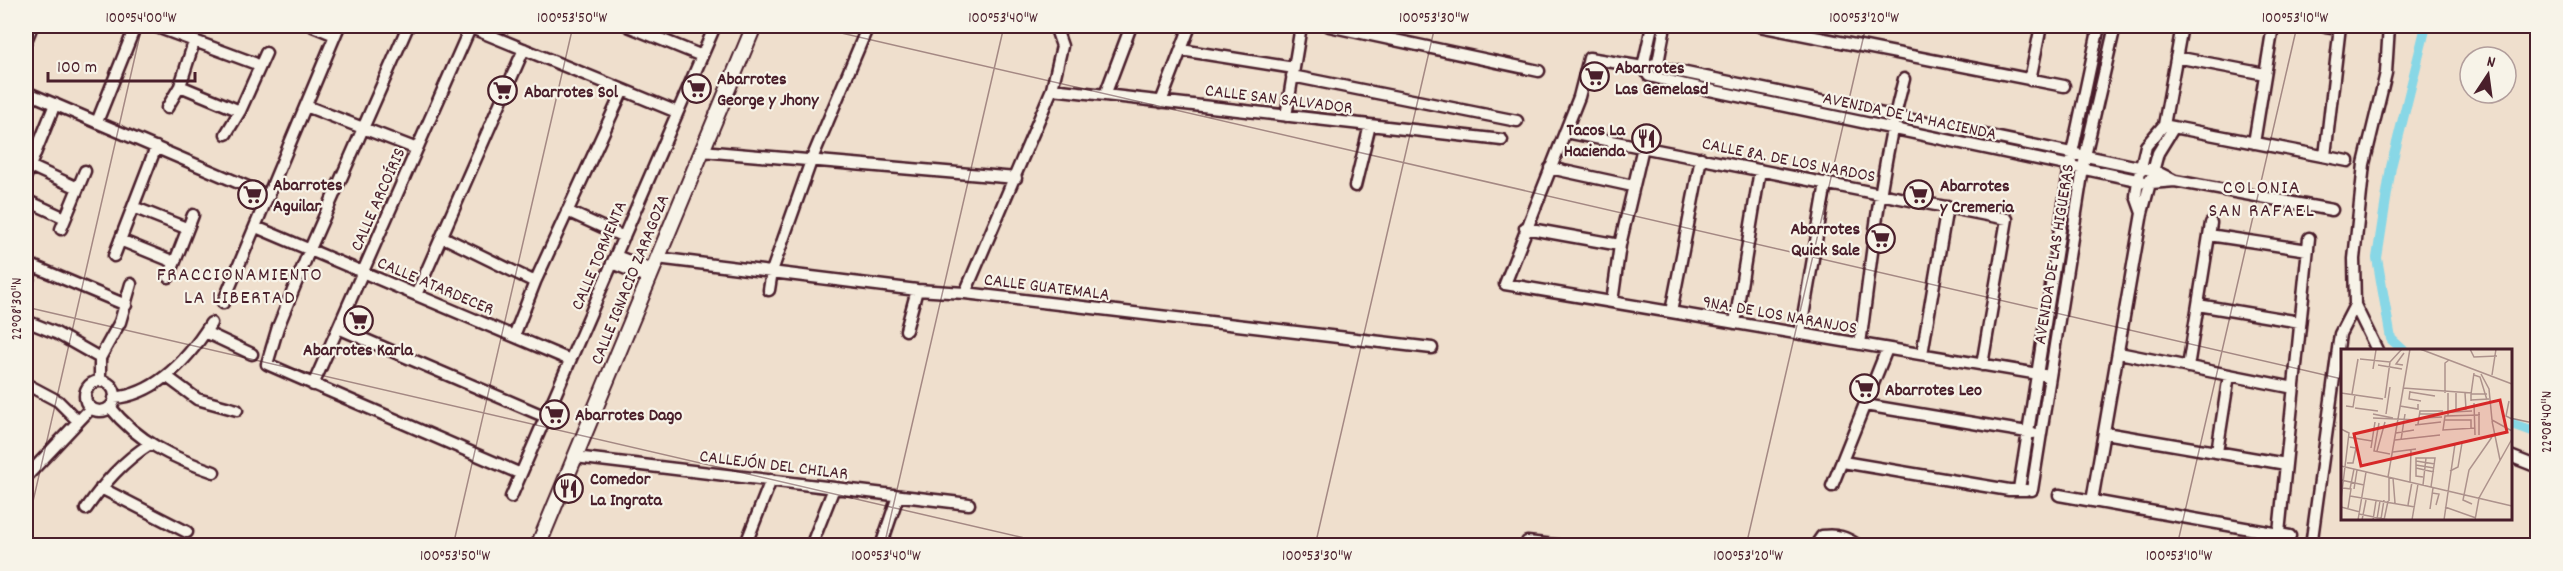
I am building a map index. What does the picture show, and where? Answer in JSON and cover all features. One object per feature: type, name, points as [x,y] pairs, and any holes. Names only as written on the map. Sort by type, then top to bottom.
[{"type":"main road","name":"CALLE IGNACIO ZARAGOZA","points":[[538,546],[754,26]]},
{"type":"street","points":[[26,41],[32,26]]},
{"type":"street","points":[[97,122],[135,27],[138,26]]},
{"type":"street","points":[[154,26],[254,63],[258,67]]},
{"type":"street","points":[[223,303],[337,30],[313,26]]},
{"type":"street","points":[[408,26],[310,249],[278,327],[267,364],[521,474]]},
{"type":"street","points":[[470,26],[677,112]]},
{"type":"street","name":"CALLE ARCOÍRIS","points":[[313,385],[470,26]]},
{"type":"street","points":[[627,26],[702,56]]},
{"type":"street","name":"CALLE TORMENTA","points":[[512,497],[715,26]]},
{"type":"street","points":[[768,290],[772,271],[811,161],[868,26]]},
{"type":"street","points":[[964,293],[1016,178],[1052,89],[1062,46],[1055,26]]},
{"type":"street","points":[[1105,95],[1131,26]]},
{"type":"street","points":[[1161,102],[1191,26]]},
{"type":"street","points":[[1286,116],[1301,26]]},
{"type":"street","points":[[1329,26],[1539,71]]},
{"type":"street","points":[[1643,67],[1652,26]]},
{"type":"street","points":[[1620,245],[1525,228],[1579,98],[1590,58],[1643,67],[1658,63],[1665,26]]},
{"type":"street","points":[[1760,26],[1788,28],[2064,86]]},
{"type":"street","points":[[2030,80],[2041,26]]},
{"type":"street","name":"AVENIDA DE LAS HIGUERAS","points":[[2099,26],[2072,153],[2019,489],[2035,491],[2041,435],[2085,156],[2115,26]]},
{"type":"street","points":[[2092,501],[2142,213],[2153,170],[2169,126],[2176,57],[2182,26]]},
{"type":"street","points":[[2254,143],[2272,26]]},
{"type":"street","points":[[2325,156],[2340,27],[2326,26]]},
{"type":"street","points":[[2376,349],[2355,305],[2354,259],[2364,165],[2386,73],[2389,26]]},
{"type":"street","points":[[167,108],[180,86],[194,42]]},
{"type":"street","points":[[416,295],[524,49]]},
{"type":"street","points":[[1181,50],[1517,121]]},
{"type":"street","points":[[226,134],[240,111],[266,52]]},
{"type":"street","points":[[2176,57],[2265,74]]},
{"type":"street","name":"AVENIDA DE LA HACIENDA","points":[[1658,63],[1662,68],[2140,167],[2153,170],[2175,181]]},
{"type":"street","name":"AVENIDA DE LA HACIENDA","points":[[1643,67],[1649,76],[1659,79],[2151,183],[2175,181],[2332,210]]},
{"type":"street","points":[[1860,344],[1880,194],[1894,116],[1904,79]]},
{"type":"street","points":[[180,86],[240,111]]},
{"type":"street","name":"CALLE SAN SALVADOR","points":[[1052,89],[1502,140]]},
{"type":"street","points":[[514,336],[535,282],[622,90]]},
{"type":"street","points":[[26,92],[269,196]]},
{"type":"street","points":[[55,104],[28,171],[78,188]]},
{"type":"street","points":[[306,106],[417,149]]},
{"type":"street","points":[[1355,186],[1370,125]]},
{"type":"street","points":[[2169,126],[2348,161]]},
{"type":"street","points":[[2142,213],[2136,196],[2146,146],[2169,126]]},
{"type":"street","name":"CALLE 8A. DE LOS NARDOS","points":[[1565,132],[2007,219],[1982,365]]},
{"type":"street","points":[[114,256],[156,147]]},
{"type":"street","points":[[1612,302],[1620,245],[1643,147]]},
{"type":"street","points":[[702,151],[1016,178]]},
{"type":"street","points":[[1671,312],[1701,159]]},
{"type":"street","points":[[1550,168],[1633,186]]},
{"type":"street","points":[[1736,323],[1760,170]]},
{"type":"street","points":[[26,200],[63,223],[85,171]]},
{"type":"street","points":[[1800,334],[1826,183]]},
{"type":"street","points":[[133,207],[186,228]]},
{"type":"street","points":[[1922,354],[1947,207]]},
{"type":"street","points":[[567,211],[624,237]]},
{"type":"street","points":[[169,277],[192,215]]},
{"type":"street","points":[[2188,367],[2211,223]]},
{"type":"street","name":"CALLE ATARDECER","points":[[256,226],[570,360]]},
{"type":"street","name":"9NA. DE LOS NARANJOS","points":[[1525,228],[1504,284],[2050,376]]},
{"type":"street","points":[[2209,235],[2308,250]]},
{"type":"street","points":[[442,237],[535,282]]},
{"type":"street","points":[[2059,495],[2285,534],[2286,464],[2309,238]]},
{"type":"street","points":[[120,240],[174,262]]},
{"type":"street","name":"CALLE GUATEMALA","points":[[614,259],[653,269],[772,271],[917,290],[964,293],[1432,348]]},
{"type":"street","points":[[26,284],[29,264],[126,305]]},
{"type":"street","points":[[100,381],[100,358],[126,305],[131,284]]},
{"type":"street","points":[[906,330],[917,290]]},
{"type":"street","points":[[2198,305],[2300,322]]},
{"type":"street","points":[[2311,546],[2340,334],[2355,305]]},
{"type":"street","points":[[26,321],[56,333],[100,358]]},
{"type":"street","points":[[91,408],[101,411],[112,403],[142,392],[166,376],[185,358],[208,328],[252,354]]},
{"type":"street","points":[[338,328],[546,417]]},
{"type":"street","points":[[1832,486],[1887,349]]},
{"type":"street","points":[[2119,353],[2294,388]]},
{"type":"street","points":[[2217,452],[2229,375]]},
{"type":"street","points":[[166,376],[197,399],[237,410]]},
{"type":"street","points":[[91,408],[85,394],[90,385],[100,381],[109,385],[112,403],[129,428],[168,455],[214,472]]},
{"type":"street","points":[[26,384],[58,401],[78,421]]},
{"type":"street","points":[[1865,405],[2041,435]]},
{"type":"street","points":[[26,477],[91,408]]},
{"type":"street","points":[[2105,433],[2286,464]]},
{"type":"street","points":[[86,509],[101,488],[134,454],[150,444]]},
{"type":"street","points":[[2512,456],[2538,467]]},
{"type":"street","name":"CALLEJÓN DEL CHILAR","points":[[575,457],[969,504]]},
{"type":"street","points":[[1843,462],[2009,490],[2019,489]]},
{"type":"street","points":[[745,546],[771,480]]},
{"type":"street","points":[[101,488],[187,532]]},
{"type":"street","points":[[811,546],[834,488]]},
{"type":"street","points":[[881,546],[898,496]]},
{"type":"street","points":[[1815,546],[1822,536],[1834,535],[1846,537],[1858,546]]},
{"type":"street","points":[[1527,542],[1564,546]]},
{"type":"waterway","points":[[2402,349],[2391,339],[2377,258],[2391,167],[2426,26]]},
{"type":"waterway","points":[[2512,424],[2538,433]]},
{"type":"place","name":"Abarrotes Las Gemelasd","points":[[1594,77]]},
{"type":"place","name":"Abarrotes George y Jhony","points":[[696,88]]},
{"type":"place","name":"Abarrotes Sol","points":[[503,91]]},
{"type":"place","name":"Tacos La Hacienda","points":[[1646,139]]},
{"type":"place","name":"Abarrotes Aguilar","points":[[252,194]]},
{"type":"place","name":"Abarrotes y Cremeria","points":[[1919,195]]},
{"type":"place","name":"Abarrotes Quick Sale","points":[[1881,238]]},
{"type":"place","name":"Abarrotes Karla","points":[[358,320]]},
{"type":"place","name":"Abarrotes Leo","points":[[1864,389]]},
{"type":"place","name":"Abarrotes Dago","points":[[554,414]]},
{"type":"place","name":"Comedor La Ingrata","points":[[569,488]]},
{"type":"district","name":"COLONIA SAN RAFAEL","points":[[2262,198]]},
{"type":"district","name":"FRACCIONAMIENTO LA LIBERTAD","points":[[240,284]]}]
